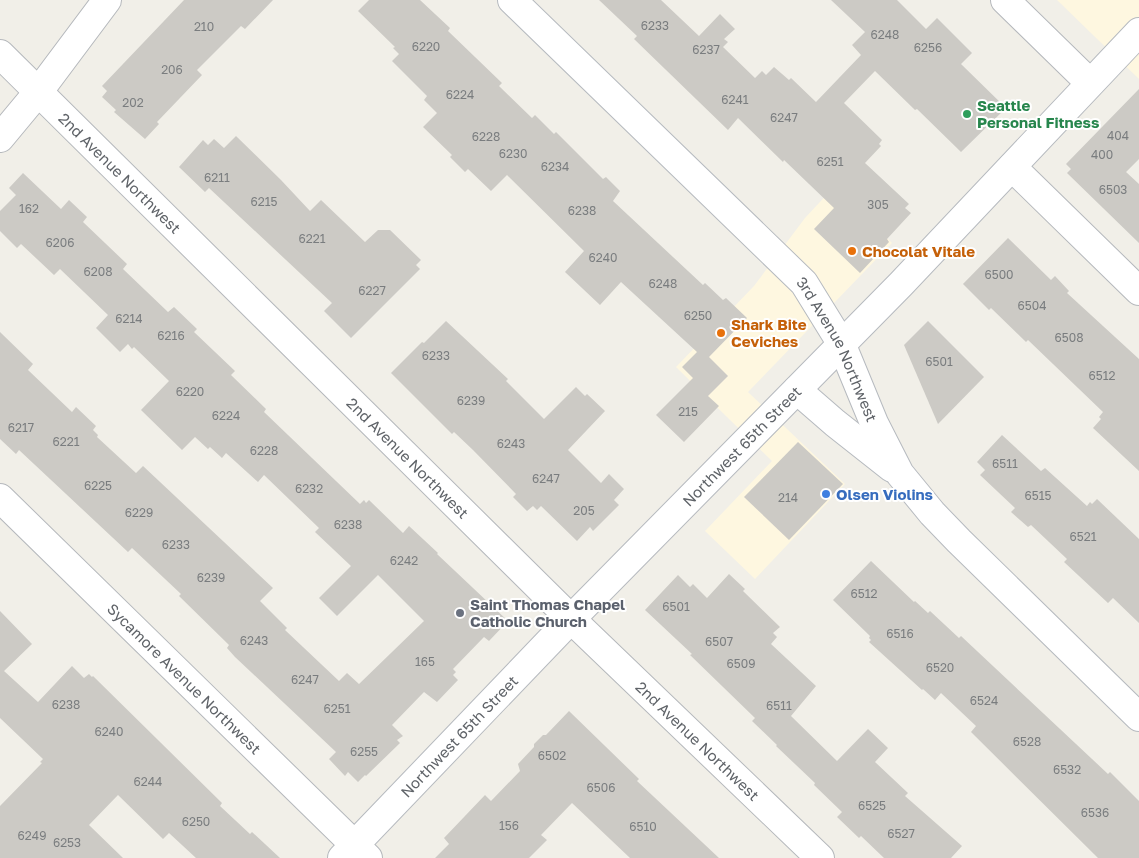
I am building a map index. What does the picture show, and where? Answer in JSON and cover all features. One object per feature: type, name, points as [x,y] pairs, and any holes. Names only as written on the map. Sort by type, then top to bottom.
[{"type":"street","points":[[0,138],[39,91],[107,0]]},
{"type":"street","name":"3rd Avenue Northwest","points":[[512,0],[804,283],[842,343],[874,423],[900,474],[959,541],[1139,717]]},
{"type":"street","points":[[1005,0],[1090,83]]},
{"type":"street","name":"Northwest 65th Street","points":[[355,854],[571,620],[901,284],[1139,32]]},
{"type":"street","name":"2nd Avenue Northwest","points":[[0,54],[571,620],[820,858]]},
{"type":"street","points":[[1012,167],[1139,291]]},
{"type":"street","points":[[797,390],[835,423],[900,474]]},
{"type":"street","name":"Sycamore Avenue Northwest","points":[[0,498],[355,854]]},
{"type":"shaded area","points":[[1057,0],[1139,0],[1139,79],[1094,36]]},
{"type":"shaded area","points":[[834,187],[892,243],[748,392],[845,484],[755,579],[705,531],[772,461],[676,367],[754,286],[805,218]]},
{"type":"building","points":[[184,0],[273,0],[245,29],[241,26],[197,70],[202,75],[157,122],[159,124],[145,139],[114,112],[116,110],[102,97],[107,91],[102,86]]},
{"type":"building","points":[[369,0],[420,0],[450,28],[448,31],[502,83],[499,86],[532,118],[535,115],[554,134],[556,132],[603,179],[606,177],[620,191],[613,201],[703,285],[705,283],[723,300],[726,298],[747,318],[709,357],[728,376],[708,396],[719,406],[684,442],[656,415],[693,378],[682,367],[697,352],[621,282],[600,305],[565,272],[584,251],[507,175],[491,191],[468,169],[465,172],[450,157],[452,155],[423,127],[437,113],[424,100],[427,96],[392,61],[399,54],[393,48],[395,47],[358,11]]},
{"type":"building","points":[[599,0],[661,0],[699,36],[720,14],[735,29],[724,39],[728,42],[723,47],[755,78],[762,71],[766,75],[774,67],[789,80],[791,78],[816,102],[861,55],[852,45],[865,32],[831,0],[897,0],[926,29],[937,18],[972,53],[961,64],[1006,108],[961,152],[875,71],[844,103],[882,140],[879,144],[881,146],[865,163],[909,204],[905,208],[911,213],[887,239],[889,242],[860,273],[814,229],[834,208],[738,118],[728,130],[634,39],[637,36]]},
{"type":"building","points":[[1139,89],[1139,159],[1126,172],[1139,184],[1139,243],[1067,173],[1071,169],[1066,164]]},
{"type":"building","points":[[236,136],[310,211],[321,200],[365,242],[378,230],[390,230],[421,260],[416,265],[420,269],[351,338],[324,311],[332,303],[209,188],[205,192],[179,167],[203,140],[208,145],[214,139],[224,148]]},
{"type":"building","points":[[23,173],[61,209],[69,200],[87,217],[83,222],[127,264],[123,269],[168,312],[174,307],[197,329],[194,332],[235,371],[231,375],[266,409],[264,412],[360,504],[364,500],[366,503],[369,500],[403,533],[409,526],[508,621],[489,641],[484,637],[453,669],[456,672],[453,675],[458,680],[437,702],[424,692],[392,725],[403,736],[397,740],[400,743],[358,782],[348,772],[345,776],[329,759],[336,752],[235,657],[227,648],[229,645],[179,596],[181,594],[132,548],[128,552],[19,450],[16,454],[0,439],[0,332],[33,364],[28,370],[72,412],[76,407],[96,426],[93,430],[98,435],[97,437],[136,473],[143,466],[273,588],[260,601],[287,628],[285,630],[339,681],[347,673],[359,684],[424,621],[378,575],[337,616],[319,598],[351,566],[315,532],[319,528],[264,475],[258,482],[226,453],[222,458],[195,437],[182,450],[141,410],[169,381],[134,347],[132,349],[128,344],[120,352],[96,328],[108,315],[60,269],[54,275],[21,244],[17,248],[0,231],[0,211],[16,195],[9,188]]},
{"type":"building","points":[[1008,238],[1051,280],[1055,276],[1069,291],[1067,293],[1139,359],[1139,471],[1093,428],[1101,419],[1099,417],[1103,412],[1028,340],[1026,342],[991,308],[989,310],[963,284]]},
{"type":"building","points":[[446,321],[508,379],[506,381],[544,419],[576,387],[585,396],[587,394],[605,411],[568,450],[601,483],[609,474],[624,489],[614,500],[619,505],[593,531],[590,527],[577,541],[541,506],[537,510],[533,506],[527,511],[513,497],[516,494],[473,450],[454,432],[452,434],[391,373]]},
{"type":"building","points":[[928,321],[984,377],[938,424],[904,345]]},
{"type":"building","points":[[1002,435],[1041,471],[1045,468],[1087,506],[1090,502],[1092,504],[1097,499],[1139,539],[1139,623],[1113,598],[1108,603],[1064,562],[1067,559],[1031,525],[1028,527],[1011,512],[1015,508],[980,475],[985,470],[977,462]]},
{"type":"building","points":[[798,442],[843,484],[789,540],[744,497]]},
{"type":"building","points":[[871,561],[914,602],[928,613],[930,611],[959,638],[961,636],[1108,774],[1110,772],[1139,801],[1139,858],[1098,858],[971,732],[976,726],[941,693],[935,700],[922,690],[869,642],[871,640],[870,636],[833,600]]},
{"type":"building","points":[[729,574],[745,589],[743,591],[780,627],[773,633],[777,637],[771,644],[816,686],[791,716],[837,761],[868,729],[888,748],[875,762],[908,793],[905,796],[962,846],[951,858],[884,858],[861,836],[859,838],[837,817],[842,812],[752,721],[755,718],[690,655],[692,654],[645,610],[678,575],[690,587],[693,584],[707,598]]},
{"type":"building","points":[[0,611],[32,644],[4,671],[38,702],[72,666],[84,678],[89,674],[93,676],[222,803],[220,806],[250,834],[252,832],[280,858],[196,858],[169,833],[163,839],[118,795],[89,825],[123,858],[0,858],[0,806],[42,763],[40,762],[43,759],[0,718]]},
{"type":"building","points":[[569,711],[639,779],[637,781],[719,858],[630,858],[572,803],[541,835],[547,840],[529,858],[435,858],[449,844],[444,838],[485,795],[491,801],[520,771],[518,764],[534,747],[534,744],[543,735],[546,735]]},
{"type":"place","name":"Seattle Personal Fitness","points":[[967,114]]},
{"type":"place","name":"Chocolat Vitale","points":[[852,251]]},
{"type":"place","name":"Shark Bite Ceviches","points":[[721,333]]},
{"type":"place","name":"Olsen Violins","points":[[826,494]]},
{"type":"place","name":"Saint Thomas Chapel Catholic Church","points":[[460,613]]}]
